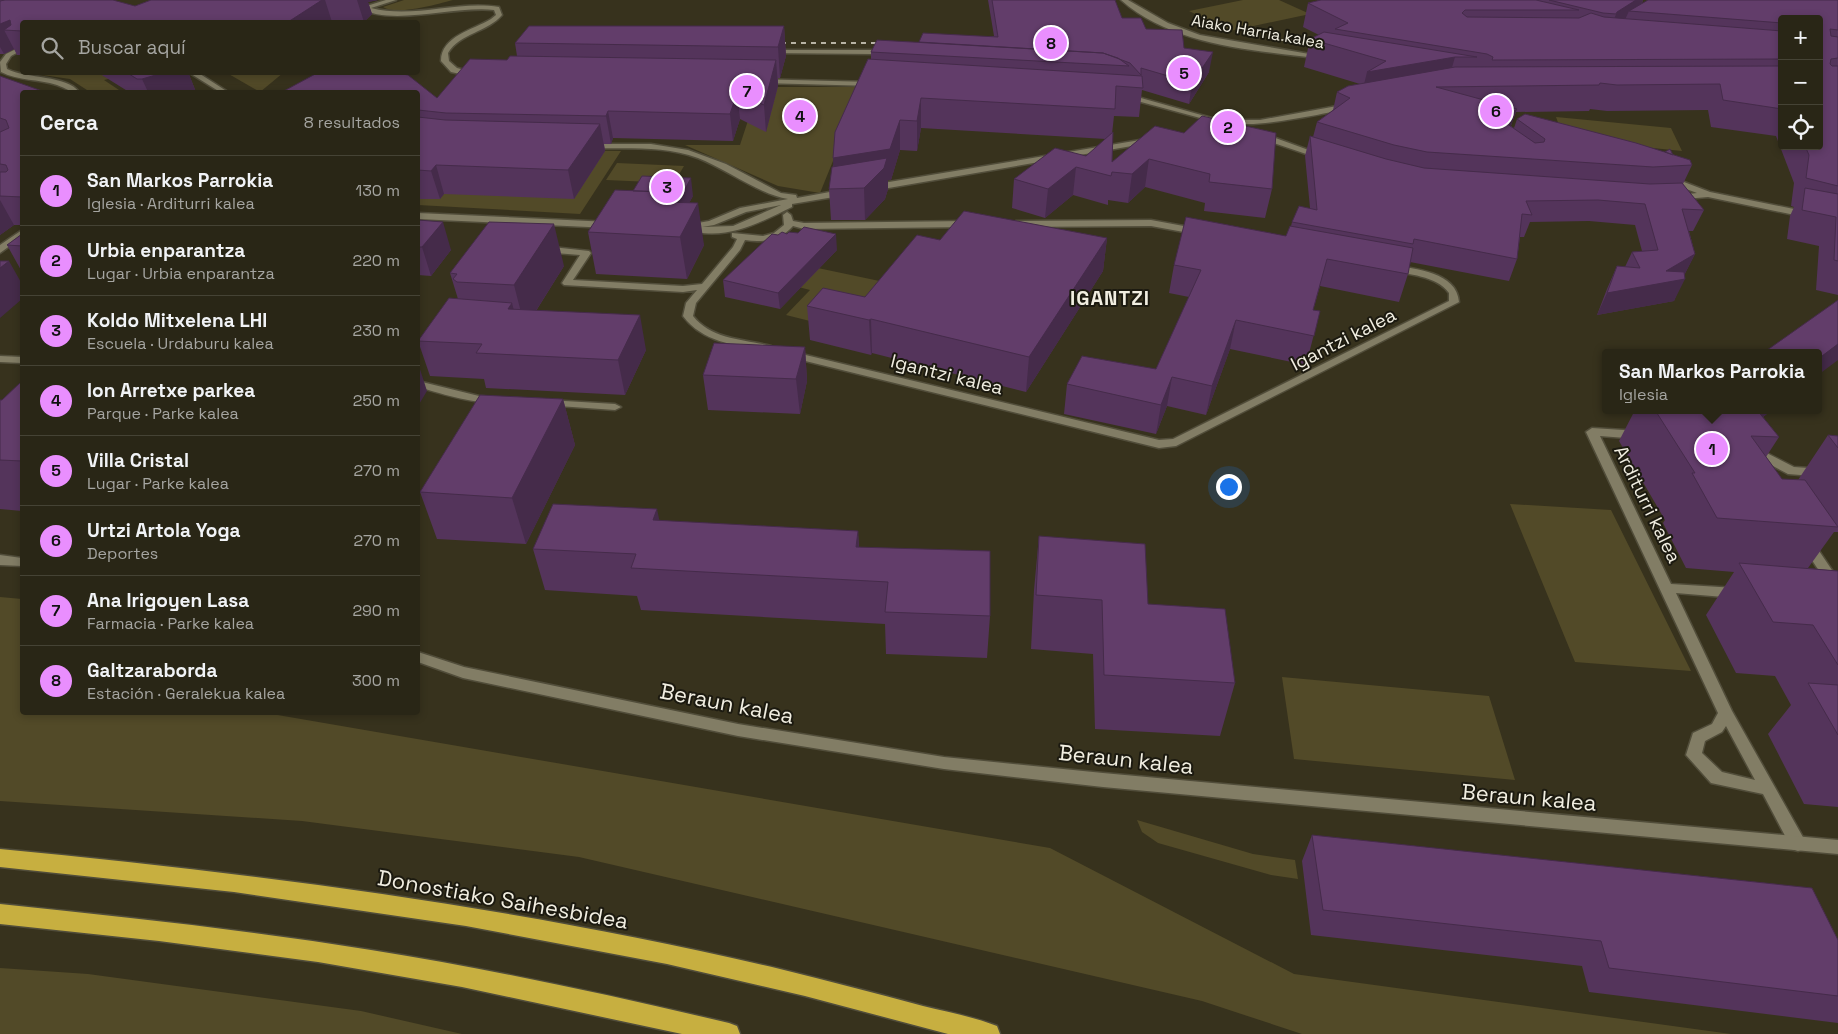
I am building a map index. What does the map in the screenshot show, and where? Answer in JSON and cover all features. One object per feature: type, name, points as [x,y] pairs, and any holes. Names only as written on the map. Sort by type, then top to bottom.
[{"type":"highway","name":"Donostiako Saihesbidea","points":[[0,858],[284,888],[622,944],[771,978],[989,1034]]},
{"type":"highway","points":[[0,914],[244,942],[421,969],[599,1003],[730,1034]]},
{"type":"street","points":[[393,0],[360,9],[390,13],[463,4],[481,4],[496,8],[500,13],[498,17],[489,25],[456,40],[448,48],[444,57],[448,65],[454,70],[484,77]]},
{"type":"street","name":"Aiako Harria kalea","points":[[1124,0],[1166,25],[1187,33],[1235,43],[1329,58]]},
{"type":"street","points":[[20,49],[4,59],[2,64],[4,70],[23,78],[63,85],[72,90]]},
{"type":"street","points":[[757,52],[870,52],[893,56]]},
{"type":"street","points":[[196,75],[221,90]]},
{"type":"street","points":[[751,81],[885,85]]},
{"type":"street","points":[[1124,87],[1131,93],[1131,99]]},
{"type":"street","points":[[1121,98],[1142,100],[1214,123]]},
{"type":"street","points":[[1327,158],[1244,127],[1260,122],[1353,106]]},
{"type":"street","points":[[864,189],[1158,139]]},
{"type":"street","points":[[582,146],[650,147],[687,152],[703,158],[779,202],[790,223]]},
{"type":"street","points":[[1656,175],[1708,194],[1838,221]]},
{"type":"street","points":[[805,199],[779,202],[753,222],[730,229],[704,231],[679,228],[711,223],[732,214],[779,202],[854,190]]},
{"type":"street","points":[[1671,199],[1690,198],[1708,194]]},
{"type":"street","points":[[732,214],[730,229],[734,235],[742,238],[758,239],[775,235],[786,229],[790,223]]},
{"type":"street","points":[[420,216],[617,225]]},
{"type":"street","points":[[524,229],[532,221]]},
{"type":"street","points":[[790,223],[804,226],[982,224]]},
{"type":"street","points":[[1002,224],[1151,223],[1214,235]]},
{"type":"street","points":[[0,250],[20,235]]},
{"type":"street","name":"Igantzi kalea","points":[[742,238],[737,248],[691,303],[688,316],[693,325],[713,335],[1159,444],[1176,442],[1454,302],[1452,292],[1438,279],[1382,266]]},
{"type":"street","points":[[528,248],[586,253],[567,283],[683,289],[706,286]]},
{"type":"street","points":[[0,358],[20,360]]},
{"type":"street","points":[[420,384],[480,399],[508,400]]},
{"type":"street","points":[[537,402],[614,407]]},
{"type":"street","name":"Arditurri kalea","points":[[1650,436],[1592,432],[1726,713],[1798,844]]},
{"type":"street","points":[[1754,466],[1738,441],[1792,471],[1838,474]]},
{"type":"street","points":[[1799,532],[1838,589]]},
{"type":"street","points":[[0,560],[20,562]]},
{"type":"street","name":"Arditurri kalea","points":[[1667,588],[1752,595]]},
{"type":"street","name":"Beraun kalea","points":[[420,659],[462,672],[738,730],[944,764],[1838,847]]},
{"type":"street","points":[[1726,713],[1717,728],[1698,737],[1694,755],[1717,778],[1768,789]]},
{"type":"shaded area","points":[[404,0],[453,0],[407,10],[383,7]]},
{"type":"shaded area","points":[[1243,0],[1279,0],[1310,14],[1230,31],[1189,11]]},
{"type":"shaded area","points":[[42,75],[124,75],[104,80],[119,90],[87,90],[70,79]]},
{"type":"shaded area","points":[[230,75],[281,75],[262,90],[257,90]]},
{"type":"shaded area","points":[[759,87],[863,87],[820,193],[778,186],[685,145],[740,145]]},
{"type":"shaded area","points":[[1556,117],[1671,128],[1682,151],[1564,139]]},
{"type":"shaded area","points":[[420,147],[621,151],[580,214],[420,205]]},
{"type":"shaded area","points":[[617,163],[684,166],[674,183],[606,180]]},
{"type":"shaded area","points":[[813,267],[889,283],[822,324],[786,315],[810,290],[787,284]]},
{"type":"shaded area","points":[[1510,504],[1611,510],[1691,671],[1575,662]]},
{"type":"shaded area","points":[[0,597],[20,599],[20,715],[278,715],[1050,848],[1294,974],[1731,1034],[1302,1034],[1202,1001],[579,857],[302,821],[0,801]]},
{"type":"shaded area","points":[[1282,677],[1489,696],[1515,780],[1294,759]]},
{"type":"shaded area","points":[[1137,820],[1253,854],[1295,860],[1298,879],[1271,875],[1158,843],[1142,832]]},
{"type":"shaded area","points":[[0,968],[88,974],[361,1011],[462,1034],[0,1034]]},
{"type":"building","points":[[113,0],[135,6],[151,0],[322,0],[291,20],[20,20],[20,31],[4,30],[11,25],[10,20],[0,24],[0,1]]},
{"type":"building","points":[[992,0],[1115,0],[1122,18],[1141,18],[1146,29],[1182,30],[1184,48],[1213,52],[1192,83],[1141,68],[1141,75],[1130,63],[1103,53],[919,42],[923,33],[998,37]]},
{"type":"building","points":[[1321,0],[1536,0],[1579,10],[1465,10],[1462,13],[1467,17],[1579,18],[1591,13],[1604,17],[1778,31],[1778,59],[1492,60],[1493,57],[1487,54],[1335,29],[1348,23],[1308,3]]},
{"type":"building","points":[[1549,0],[1636,0],[1616,14],[1603,13]]},
{"type":"building","points":[[1648,0],[1838,0],[1838,30],[1830,29],[1831,36],[1838,37],[1838,58],[1831,59],[1830,64],[1838,66],[1838,186],[1806,178],[1809,155],[1807,150],[1823,150],[1823,15],[1778,15],[1778,23],[1629,11]]},
{"type":"building","points":[[529,26],[784,26],[778,47],[515,43]]},
{"type":"building","points":[[1324,32],[1477,57],[1455,57],[1367,72],[1386,61],[1310,39]]},
{"type":"building","points":[[877,40],[1103,53],[1118,58],[1129,66],[871,52]]},
{"type":"building","points":[[510,56],[776,60],[764,105],[737,93],[730,114],[608,111],[606,116],[446,113],[420,110],[420,90],[286,90],[313,75],[408,75],[437,98],[470,59],[507,60]]},
{"type":"building","points":[[868,59],[1142,76],[1143,88],[1116,86],[1115,109],[921,98],[917,121],[900,120],[890,149],[833,158],[835,132]]},
{"type":"building","points":[[1778,66],[1778,108],[1723,100],[1720,84],[1617,85],[1600,83],[1599,85],[1436,87],[1517,109],[1503,118],[1503,121],[1535,143],[1544,142],[1545,139],[1517,119],[1525,114],[1636,143],[1690,160],[1692,165],[1653,167],[1427,152],[1394,145],[1317,122],[1350,98],[1337,92],[1348,86],[1455,67]]},
{"type":"building","points":[[131,75],[156,75],[142,79],[137,79]]},
{"type":"building","points":[[0,76],[39,90],[20,90],[20,197],[0,196],[0,172],[8,170],[6,165],[0,164],[0,132],[9,128],[6,120],[0,118]]},
{"type":"building","points":[[1202,116],[1276,133],[1272,189],[1209,182],[1210,174],[1149,159],[1132,174],[1112,172],[1111,176],[1076,167],[1048,189],[1014,179],[1055,148],[1086,156],[1113,132],[1112,162],[1155,126],[1184,133]]},
{"type":"building","points":[[420,117],[445,120],[600,124],[568,170],[436,165],[431,171],[420,170]]},
{"type":"building","points":[[1310,136],[1386,159],[1424,168],[1650,184],[1682,183],[1704,210],[1682,209],[1695,254],[1666,271],[1684,272],[1685,279],[1607,293],[1617,266],[1640,268],[1632,252],[1658,250],[1645,204],[1598,200],[1526,201],[1532,215],[1522,214],[1517,259],[1414,239],[1413,244],[1292,222],[1299,206],[1317,210]]},
{"type":"building","points":[[1670,149],[1673,155],[1665,152]]},
{"type":"building","points":[[887,158],[884,168],[864,188],[829,189],[832,167]]},
{"type":"building","points":[[642,176],[691,178],[678,202],[669,202],[667,192],[633,191]]},
{"type":"building","points":[[1805,188],[1838,194],[1838,261],[1834,260],[1836,217],[1802,210]]},
{"type":"building","points":[[615,190],[667,192],[662,202],[698,203],[680,237],[588,232]]},
{"type":"building","points":[[964,211],[1107,238],[1029,357],[871,319],[807,306],[823,288],[865,297],[917,235],[940,240]]},
{"type":"building","points":[[1186,217],[1286,236],[1290,226],[1413,248],[1408,274],[1327,259],[1313,310],[1320,311],[1314,336],[1236,320],[1212,386],[1172,377],[1161,405],[1067,384],[1082,356],[1156,369],[1201,270],[1174,265]]},
{"type":"building","points":[[420,220],[443,222],[420,247]]},
{"type":"building","points":[[489,222],[554,224],[514,285],[457,282],[453,279],[457,274],[450,273]]},
{"type":"building","points":[[804,227],[836,234],[778,293],[723,280],[772,234],[778,235],[782,232],[787,234],[789,232],[798,233]]},
{"type":"building","points":[[20,235],[20,246],[7,245]]},
{"type":"building","points":[[0,261],[9,261],[0,268]]},
{"type":"building","points":[[449,298],[512,303],[508,309],[640,315],[618,360],[476,353],[482,344],[420,341],[420,338]]},
{"type":"building","points":[[1838,300],[1838,344],[1822,356],[1822,349],[1769,349]]},
{"type":"building","points":[[714,343],[805,347],[796,379],[703,375]]},
{"type":"building","points":[[20,383],[20,461],[0,460],[0,400]]},
{"type":"building","points":[[480,395],[563,399],[512,498],[420,492]]},
{"type":"building","points":[[1658,414],[1760,414],[1779,437],[1751,436],[1782,479],[1805,480],[1838,527],[1717,518],[1692,473],[1695,473]]},
{"type":"building","points":[[1828,435],[1838,436],[1838,448]]},
{"type":"building","points":[[553,504],[657,509],[653,520],[858,531],[856,547],[990,551],[990,616],[885,612],[888,582],[631,568],[636,554],[533,549]]},
{"type":"building","points":[[1039,536],[1145,544],[1148,604],[1225,609],[1235,683],[1104,675],[1102,600],[1036,595]]},
{"type":"building","points":[[1739,563],[1838,571],[1838,665],[1813,625],[1773,622]]},
{"type":"building","points":[[1808,683],[1838,685],[1838,735]]},
{"type":"building","points":[[1312,835],[1812,888],[1838,940],[1838,996],[1609,968],[1601,941],[1323,910]]},
{"type":"railway","points":[[1279,40],[1323,40]]},
{"type":"railway","points":[[771,43],[888,43]]},
{"type":"place","name":"Galtzaraborda","points":[[1051,43]]},
{"type":"place","name":"Villa Cristal","points":[[1184,73]]},
{"type":"place","name":"Ana Irigoyen Lasa","points":[[747,91]]},
{"type":"place","name":"Urtzi Artola Yoga","points":[[1496,111]]},
{"type":"place","name":"Ion Arretxe parkea","points":[[800,116]]},
{"type":"place","name":"Urbia enparantza","points":[[1228,127]]},
{"type":"place","name":"Koldo Mitxelena LHI","points":[[667,187]]},
{"type":"place","name":"San Markos Parrokia","points":[[1712,449]]},
{"type":"district","name":"IGANTZI","points":[[1110,298]]}]
